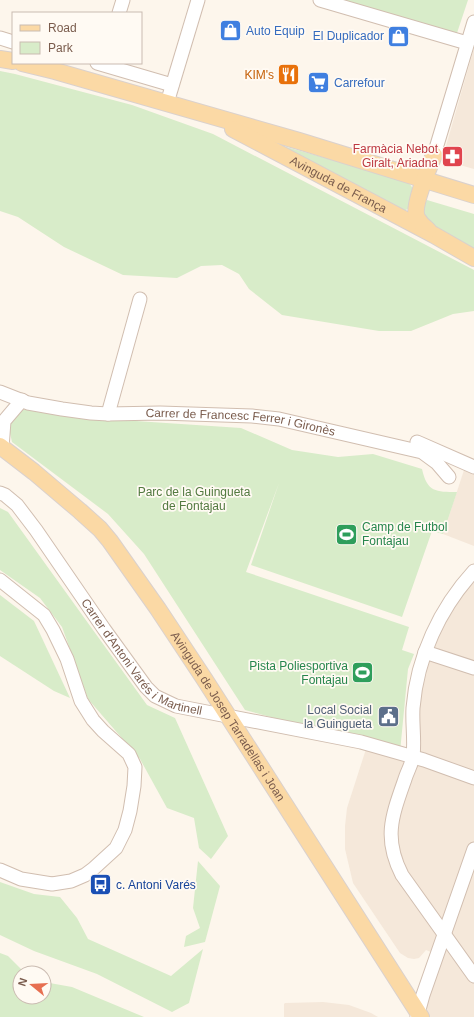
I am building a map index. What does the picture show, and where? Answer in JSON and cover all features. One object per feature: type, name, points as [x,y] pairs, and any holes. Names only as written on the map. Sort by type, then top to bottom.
[{"type":"main road","points":[[0,59],[12,61]]},
{"type":"main road","name":"Avinguda de França","points":[[26,64],[202,113],[474,194]]},
{"type":"main road","name":"Avinguda de França","points":[[202,113],[434,234],[474,258]]},
{"type":"main road","points":[[434,155],[424,179],[416,211],[417,218],[423,226],[434,234]]},
{"type":"main road","points":[[434,155],[438,174],[442,180],[458,190]]},
{"type":"main road","points":[[418,204],[429,194],[439,191],[458,190]]},
{"type":"main road","name":"Avinguda de Josep Tarradellas i Joan","points":[[1,447],[80,511],[100,529],[110,541],[158,608],[419,1015]]},
{"type":"street","points":[[119,12],[123,0]]},
{"type":"street","points":[[167,103],[198,0]]},
{"type":"street","points":[[320,0],[468,43]]},
{"type":"street","points":[[434,155],[468,65],[468,43],[474,22]]},
{"type":"street","points":[[0,38],[12,42]]},
{"type":"street","points":[[101,64],[172,85]]},
{"type":"street","points":[[108,414],[140,299]]},
{"type":"street","points":[[1,447],[2,423],[7,410],[3,396]]},
{"type":"street","name":"Carrer de Francesc Ferrer i Gironès","points":[[3,396],[62,410],[108,414],[160,413],[252,416],[279,419],[422,452],[437,463],[449,477]]},
{"type":"street","points":[[2,423],[22,400]]},
{"type":"street","points":[[389,444],[405,439],[426,446],[474,467]]},
{"type":"street","name":"Carrer d'Antoni Varés i Martinell","points":[[0,493],[11,499],[17,505],[104,629],[146,687],[155,696],[176,706],[361,742],[400,752],[411,762],[474,778]]},
{"type":"street","points":[[474,571],[452,599],[436,627],[425,652],[416,684],[413,708],[411,762],[393,812],[391,831],[392,850],[402,875],[474,976]]},
{"type":"street","points":[[0,580],[44,616],[53,630],[67,659],[81,701],[93,720],[129,754],[135,767],[134,786],[125,830],[116,848],[93,869],[71,882],[52,884],[21,879],[0,870]]},
{"type":"street","points":[[425,652],[474,668]]},
{"type":"street","points":[[419,1015],[444,934],[474,849]]},
{"type":"shaded area","points":[[474,48],[474,169],[442,160]]},
{"type":"shaded area","points":[[465,467],[474,470],[474,546],[443,534]]},
{"type":"shaded area","points":[[474,578],[474,1017],[427,1017],[425,1014],[427,1001],[442,957],[426,950],[419,958],[414,959],[408,958],[400,953],[353,883],[345,849],[345,826],[347,808],[366,749],[403,759],[414,767],[417,718],[426,661],[448,615]]},
{"type":"shaded area","points":[[323,1002],[349,1005],[378,1017],[284,1017],[285,1003]]},
{"type":"green space","points":[[337,0],[468,0],[456,36]]},
{"type":"green space","points":[[0,71],[132,105],[213,134],[474,270],[474,311],[453,314],[411,331],[379,331],[282,315],[249,289],[239,274],[222,265],[201,266],[177,278],[123,275],[64,247],[18,217],[0,211]]},
{"type":"green space","points":[[283,146],[406,181],[413,189],[414,198],[412,203],[410,207],[402,212]]},
{"type":"green space","points":[[427,200],[474,214],[474,249],[427,223],[422,215],[423,206]]},
{"type":"green space","name":"Parc de la Guingueta de Fontajau","points":[[28,409],[76,417],[241,428],[292,450],[338,457],[373,454],[422,469],[427,482],[438,491],[457,492],[443,534],[432,531],[402,617],[251,565],[279,483],[246,572],[409,627],[402,650],[414,654],[408,669],[400,752],[245,710],[144,554],[108,514],[12,442],[8,424],[22,410]]},
{"type":"green space","points":[[0,508],[8,512],[147,705],[175,718],[228,836],[211,859],[199,848],[194,818],[167,808],[140,759],[88,699],[62,627],[40,598],[0,570]]},
{"type":"green space","points":[[0,595],[34,621],[70,698],[54,691],[0,656]]},
{"type":"green space","points":[[198,861],[220,886],[205,942],[184,947],[186,936],[200,928],[193,908]]},
{"type":"green space","points":[[0,882],[34,894],[60,897],[77,918],[88,939],[171,976],[203,949],[189,1003],[172,1012],[97,974],[34,951],[0,935]]},
{"type":"green space","points":[[0,953],[8,956],[17,965],[12,965],[12,1005],[52,1005],[52,983],[72,987],[144,1017],[0,1017]]},
{"type":"place","name":"Auto Equip","points":[[230,31]]},
{"type":"place","name":"El Duplicador","points":[[399,36]]},
{"type":"place","name":"KIM's","points":[[289,75]]},
{"type":"place","name":"Carrefour","points":[[318,83]]},
{"type":"place","name":"Farmàcia Nebot Giralt, Ariadna","points":[[453,156]]},
{"type":"place","name":"Camp de Futbol Fontajau","points":[[346,534]]},
{"type":"place","name":"Pista Poliesportiva Fontajau","points":[[363,673]]},
{"type":"place","name":"Local Social la Guingueta","points":[[388,717]]},
{"type":"place","name":"c. Antoni Varés","points":[[100,885]]}]
